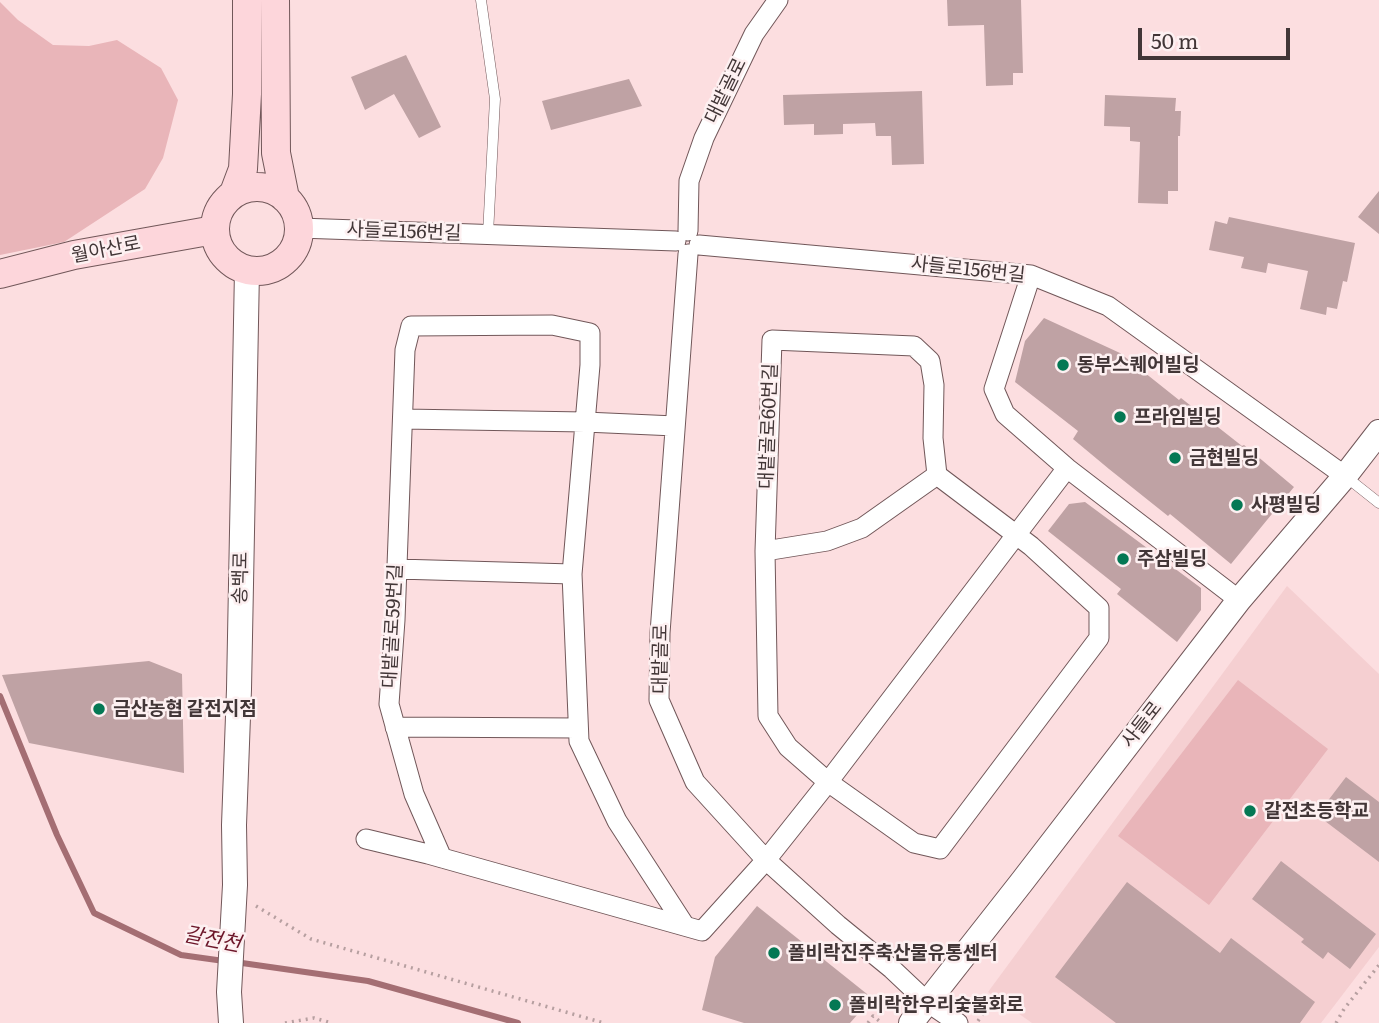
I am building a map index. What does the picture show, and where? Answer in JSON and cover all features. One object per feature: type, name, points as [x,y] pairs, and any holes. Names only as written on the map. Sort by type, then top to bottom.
[{"type":"main road","points":[[234,193],[243,169],[247,93],[247,0]]},
{"type":"main road","points":[[275,0],[276,153],[285,198]]},
{"type":"main road","points":[[244,188],[267,188],[285,198],[293,207],[299,228],[294,250],[287,258],[268,270],[247,270],[227,259],[220,251],[214,230],[219,208],[234,193],[244,188]]},
{"type":"main road","name":"월아산로","points":[[0,274],[74,256],[214,230]]},
{"type":"street","name":"대밭골로","points":[[778,0],[754,34],[704,138],[689,181],[688,243],[660,633],[659,700],[695,782],[766,860],[927,1002],[958,1023]]},
{"type":"street","name":"사들로156번길","points":[[299,228],[688,243],[1031,275],[1108,306],[1345,476]]},
{"type":"street","name":"송백로","points":[[231,1023],[229,992],[243,894],[234,825],[240,675],[247,270]]},
{"type":"street","points":[[1031,275],[994,389],[1005,414],[1067,468],[1239,600]]},
{"type":"street","name":"대밭골로59번길","points":[[442,858],[414,794],[389,704],[405,350],[411,326],[552,325],[590,333],[585,422]]},
{"type":"street","name":"대밭골로60번길","points":[[772,340],[914,346],[930,361],[934,384],[933,438],[937,475],[1017,535],[1099,608],[1099,638],[940,849],[914,843],[828,782],[788,747],[768,716],[765,551],[772,340]]},
{"type":"street","points":[[403,419],[675,426]]},
{"type":"street","points":[[585,422],[572,574],[579,741],[617,821],[685,926]]},
{"type":"street","name":"사들로","points":[[911,1023],[1239,600],[1379,432]]},
{"type":"street","points":[[366,839],[702,931],[766,860],[828,782],[1067,468]]},
{"type":"street","points":[[765,551],[827,541],[862,528],[937,475]]},
{"type":"street","points":[[397,569],[572,574]]},
{"type":"street","points":[[395,727],[578,728]]},
{"type":"lane","points":[[481,0],[495,99],[488,234]]},
{"type":"lane","points":[[1345,476],[1379,503]]},
{"type":"path","points":[[243,894],[311,939],[604,1023]]},
{"type":"path","points":[[1336,1023],[1379,965]]},
{"type":"path","points":[[977,1023],[984,1012]]},
{"type":"path","points":[[868,1023],[873,1016],[881,1023]]},
{"type":"path","points":[[285,1023],[314,1018],[332,1023]]},
{"type":"shaded area","points":[[0,2],[18,20],[53,45],[89,46],[117,40],[161,68],[178,100],[163,158],[145,189],[64,242],[0,255]]},
{"type":"shaded area","name":"갈전초등학교","points":[[1287,586],[1379,674],[1379,947],[1321,1023],[1032,1023],[988,992]]},
{"type":"shaded area","points":[[1238,680],[1328,749],[1209,905],[1118,836]]},
{"type":"building","points":[[947,0],[1021,0],[1023,73],[1013,73],[1013,85],[986,86],[984,25],[948,26]]},
{"type":"building","points":[[406,55],[441,127],[419,138],[394,94],[365,110],[351,77]]},
{"type":"building","points":[[629,79],[642,106],[551,130],[542,101]]},
{"type":"building","points":[[922,91],[924,164],[892,165],[891,136],[876,136],[875,123],[843,124],[843,134],[814,135],[814,124],[784,125],[783,95]]},
{"type":"building","points":[[1105,95],[1176,98],[1175,111],[1181,111],[1178,191],[1168,191],[1168,204],[1138,203],[1140,142],[1130,141],[1130,127],[1104,126]]},
{"type":"building","points":[[1379,191],[1379,234],[1358,217]]},
{"type":"building","points":[[1229,217],[1355,243],[1347,282],[1343,281],[1337,309],[1327,307],[1326,315],[1300,309],[1308,271],[1268,263],[1266,273],[1241,268],[1244,257],[1209,250],[1215,221],[1227,224]]},
{"type":"building","points":[[1044,318],[1120,353],[1179,400],[1181,398],[1244,445],[1294,487],[1231,564],[1073,439],[1078,431],[1015,382],[1025,341]]},
{"type":"building","name":"주삼빌딩","points":[[1085,502],[1201,588],[1201,610],[1177,642],[1117,594],[1121,589],[1048,531],[1069,504]]},
{"type":"building","name":"금산농협 갈전지점","points":[[149,661],[182,674],[184,773],[29,743],[2,675]]},
{"type":"building","points":[[1346,777],[1379,802],[1379,862],[1317,815]]},
{"type":"building","points":[[1281,861],[1376,934],[1350,969],[1328,952],[1323,959],[1301,942],[1304,939],[1252,899]]},
{"type":"building","points":[[1127,882],[1220,953],[1231,938],[1315,1002],[1300,1023],[1116,1023],[1055,977]]},
{"type":"building","points":[[757,906],[872,998],[850,1023],[744,1023],[702,1010],[715,957]]},
{"type":"waterway","name":"갈전천","points":[[0,696],[57,835],[94,913],[181,955],[224,961]]},
{"type":"waterway","name":"갈전천","points":[[235,962],[368,981],[518,1023]]},
{"type":"place","name":"동부스퀘어빌딩","points":[[1063,365]]},
{"type":"place","name":"프라임빌딩","points":[[1120,417]]},
{"type":"place","name":"금현빌딩","points":[[1175,458]]},
{"type":"place","name":"사평빌딩","points":[[1237,505]]},
{"type":"place","name":"주삼빌딩","points":[[1123,559]]},
{"type":"place","name":"금산농협 갈전지점","points":[[99,709]]},
{"type":"place","name":"갈전초등학교","points":[[1250,811]]},
{"type":"place","name":"폴비락진주축산물유통센터","points":[[774,953]]},
{"type":"place","name":"폴비락한우리숯불화로","points":[[835,1005]]}]
